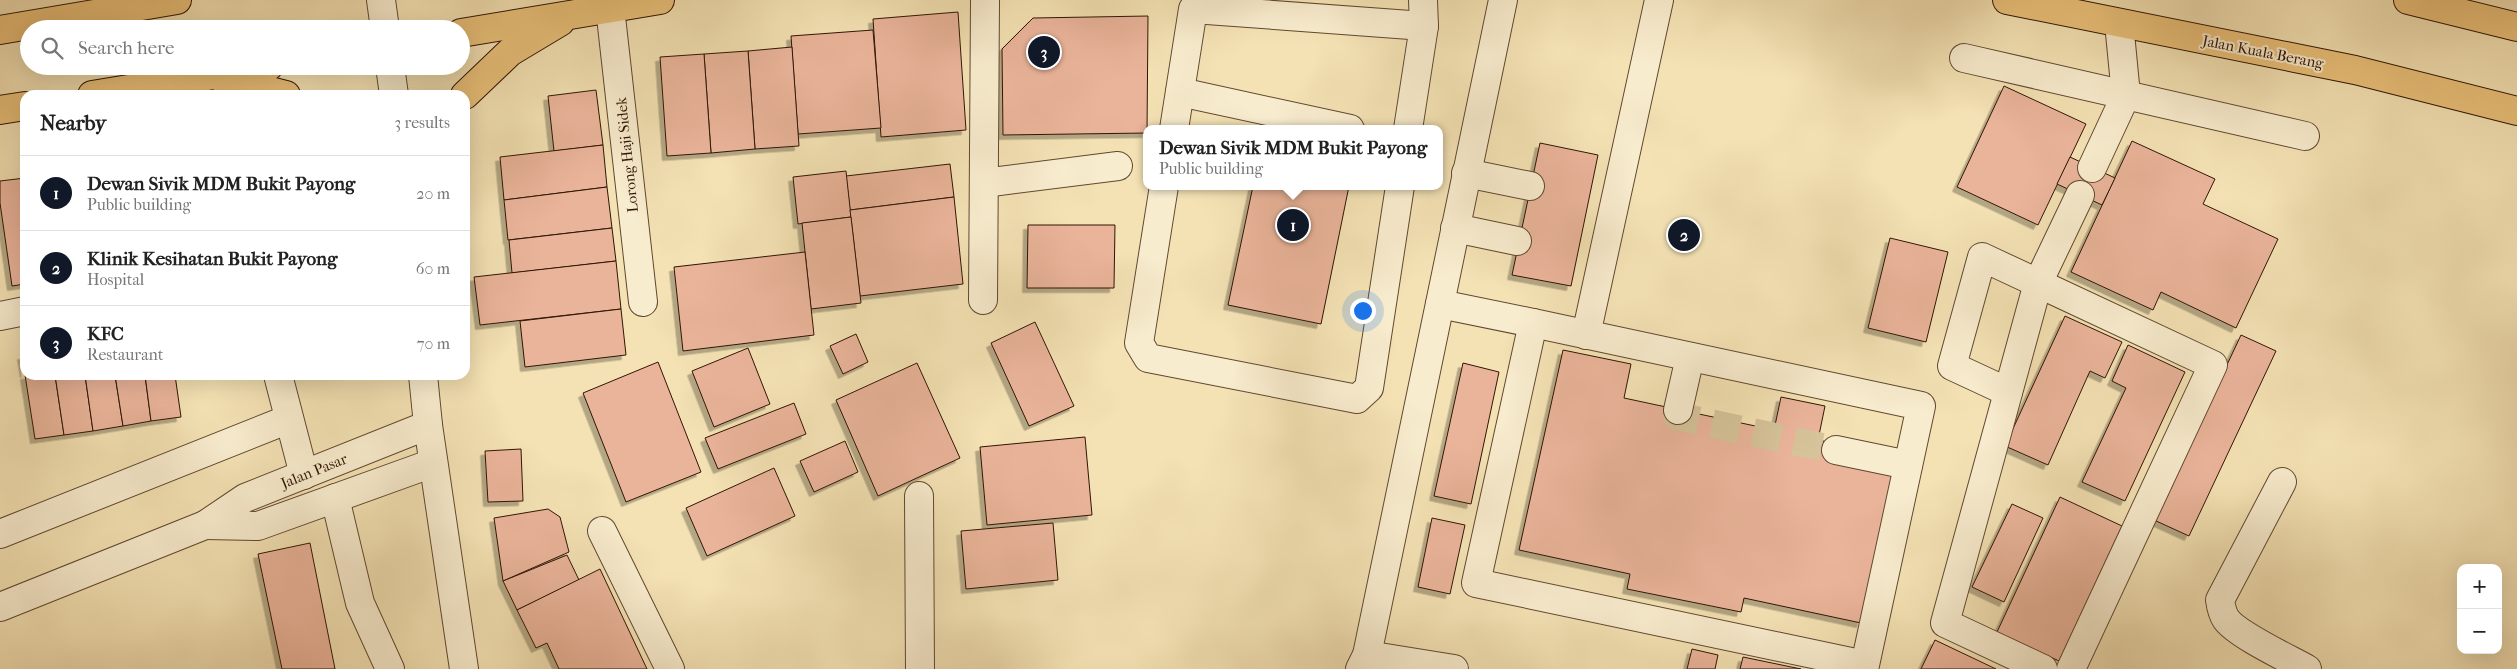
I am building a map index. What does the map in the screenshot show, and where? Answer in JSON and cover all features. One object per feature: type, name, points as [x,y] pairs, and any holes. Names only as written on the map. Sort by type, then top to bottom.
[{"type":"highway","points":[[59,20],[177,0]]},
{"type":"highway","points":[[470,31],[660,0]]},
{"type":"highway","name":"Jalan Kuala Berang","points":[[2007,0],[2356,70],[2517,111]]},
{"type":"highway","points":[[2408,0],[2517,28]]},
{"type":"highway","points":[[470,90],[510,52],[572,14]]},
{"type":"highway","points":[[0,30],[20,27]]},
{"type":"highway","points":[[123,90],[215,75]]},
{"type":"highway","points":[[209,76],[266,90]]},
{"type":"highway","points":[[0,110],[20,107]]},
{"type":"street","points":[[381,0],[384,20]]},
{"type":"street","points":[[983,300],[985,0]]},
{"type":"street","points":[[1454,669],[1363,662],[1440,304],[1502,0]]},
{"type":"street","points":[[1586,335],[1659,0]]},
{"type":"street","name":"Lorong Haji Sidek","points":[[610,8],[643,302]]},
{"type":"street","points":[[1175,125],[1193,9],[1424,13],[1409,125]]},
{"type":"street","points":[[2092,168],[2126,95],[2119,23]]},
{"type":"street","points":[[1964,58],[2306,136]]},
{"type":"street","points":[[391,75],[393,90]]},
{"type":"street","points":[[1180,92],[1332,125]]},
{"type":"street","points":[[984,183],[1118,166]]},
{"type":"street","points":[[1466,173],[1530,186]]},
{"type":"street","points":[[1163,190],[1139,343],[1148,358],[1357,399],[1370,388],[1399,190]]},
{"type":"street","points":[[2043,669],[1945,623],[2038,283],[2080,195]]},
{"type":"street","points":[[1455,228],[1517,241]]},
{"type":"street","points":[[2008,392],[1952,366],[1982,257],[2213,365],[2071,669]]},
{"type":"street","points":[[1440,304],[1533,323],[1921,406],[1865,665],[1476,583],[1533,323]]},
{"type":"street","points":[[0,316],[20,312]]},
{"type":"street","points":[[1678,410],[1690,357]]},
{"type":"street","points":[[279,380],[304,475]]},
{"type":"street","points":[[424,380],[433,463],[464,669]]},
{"type":"street","points":[[0,534],[289,419]]},
{"type":"street","name":"Jalan Pasar","points":[[0,607],[206,525],[245,498],[428,425]]},
{"type":"street","points":[[1836,450],[1908,465]]},
{"type":"street","name":"Jalan Pasar","points":[[206,525],[258,526],[433,463]]},
{"type":"street","points":[[2282,482],[2220,600],[2221,610],[2227,621],[2244,633],[2307,669]]},
{"type":"street","points":[[919,496],[920,669]]},
{"type":"street","points":[[336,498],[360,603],[390,669]]},
{"type":"street","points":[[602,530],[670,669]]},
{"type":"building","points":[[958,12],[966,130],[881,137],[873,19]]},
{"type":"building","points":[[1148,16],[1147,125],[1143,125],[1143,133],[1003,135],[1002,49],[1033,18]]},
{"type":"building","points":[[873,30],[881,128],[798,134],[791,36]]},
{"type":"building","points":[[792,47],[799,146],[755,149],[748,51]]},
{"type":"building","points":[[748,51],[755,149],[711,153],[704,54]]},
{"type":"building","points":[[704,54],[711,153],[667,156],[660,57]]},
{"type":"building","points":[[2004,86],[2086,124],[2038,225],[1957,187]]},
{"type":"building","points":[[596,90],[603,145],[554,151],[548,96]]},
{"type":"building","points":[[2132,141],[2215,179],[2203,204],[2278,239],[2236,328],[2161,292],[2153,310],[2071,272]]},
{"type":"building","points":[[1540,143],[1598,155],[1571,286],[1512,275]]},
{"type":"building","points":[[603,145],[607,187],[504,200],[500,157]]},
{"type":"building","points":[[2070,157],[2115,178],[2102,205],[2057,184]]},
{"type":"building","points":[[950,164],[954,197],[850,210],[846,176]]},
{"type":"building","points":[[846,171],[851,217],[798,224],[793,177]]},
{"type":"building","points":[[20,179],[20,285],[12,286],[0,203],[0,181]]},
{"type":"building","points":[[607,187],[612,228],[508,240],[504,200]]},
{"type":"building","points":[[1252,190],[1348,190],[1321,324],[1228,305]]},
{"type":"building","points":[[954,197],[963,284],[860,296],[850,210]]},
{"type":"building","points":[[851,217],[861,303],[811,309],[802,223]]},
{"type":"building","points":[[1028,225],[1115,225],[1114,288],[1027,288]]},
{"type":"building","points":[[612,228],[616,261],[512,273],[509,240]]},
{"type":"building","points":[[1890,238],[1948,252],[1926,342],[1868,328]]},
{"type":"building","points":[[805,252],[814,335],[683,351],[674,267]]},
{"type":"building","points":[[616,261],[621,309],[480,325],[474,277]]},
{"type":"building","points":[[621,309],[626,355],[525,367],[520,321]]},
{"type":"building","points":[[2065,316],[2122,342],[2105,378],[2090,371],[2048,465],[2005,446]]},
{"type":"building","points":[[1035,322],[1074,406],[1029,426],[991,343]]},
{"type":"building","points":[[856,334],[868,362],[843,374],[830,346]]},
{"type":"building","points":[[2241,335],[2276,351],[2189,536],[2154,520]]},
{"type":"building","points":[[2128,345],[2185,372],[2125,501],[2082,482],[2126,388],[2112,381]]},
{"type":"building","points":[[748,348],[770,404],[714,427],[692,371]]},
{"type":"building","points":[[1563,350],[1631,364],[1624,398],[1774,430],[1781,397],[1825,406],[1818,440],[1838,444],[1894,476],[1861,623],[1744,598],[1741,612],[1627,589],[1630,574],[1519,550]]},
{"type":"building","points":[[658,362],[701,472],[626,502],[583,393]]},
{"type":"building","points":[[917,363],[960,458],[878,496],[836,400]]},
{"type":"building","points":[[1463,363],[1499,372],[1471,504],[1434,496]]},
{"type":"building","points":[[26,380],[56,380],[64,435],[35,439]]},
{"type":"building","points":[[56,380],[86,380],[93,431],[64,435]]},
{"type":"building","points":[[86,380],[116,380],[123,426],[93,431]]},
{"type":"building","points":[[116,380],[146,380],[151,421],[123,426]]},
{"type":"building","points":[[146,380],[176,380],[181,417],[151,421]]},
{"type":"building","points":[[794,403],[806,434],[718,469],[705,438]]},
{"type":"building","points":[[1085,437],[1092,515],[987,525],[980,447]]},
{"type":"building","points":[[845,441],[858,472],[814,492],[800,461]]},
{"type":"building","points":[[521,449],[523,501],[488,502],[485,451]]},
{"type":"building","points":[[774,468],[795,516],[707,556],[686,508]]},
{"type":"building","points":[[2060,497],[2122,526],[2059,661],[1997,632]]},
{"type":"building","points":[[2012,504],[2043,518],[2004,602],[1972,587]]},
{"type":"building","points":[[548,509],[560,517],[569,552],[503,581],[494,518]]},
{"type":"building","points":[[1432,518],[1465,525],[1450,594],[1418,587]]},
{"type":"building","points":[[1053,523],[1058,580],[966,589],[961,531]]},
{"type":"building","points":[[310,543],[335,669],[282,669],[258,554]]},
{"type":"building","points":[[567,555],[579,580],[517,610],[503,581]]},
{"type":"building","points":[[600,569],[647,669],[559,669],[547,643],[536,648],[517,610]]},
{"type":"building","points":[[1935,640],[1996,669],[1921,669]]},
{"type":"building","points":[[1692,649],[1718,655],[1715,669],[1687,669]]},
{"type":"building","points":[[1743,657],[1801,669],[1740,669]]},
{"type":"tunnel","points":[[1678,410],[1677,416],[1836,450]]},
{"type":"place","name":"KFC","points":[[1044,52]]},
{"type":"place","name":"Dewan Sivik MDM Bukit Payong","points":[[1293,225]]},
{"type":"place","name":"Klinik Kesihatan Bukit Payong","points":[[1684,235]]}]
